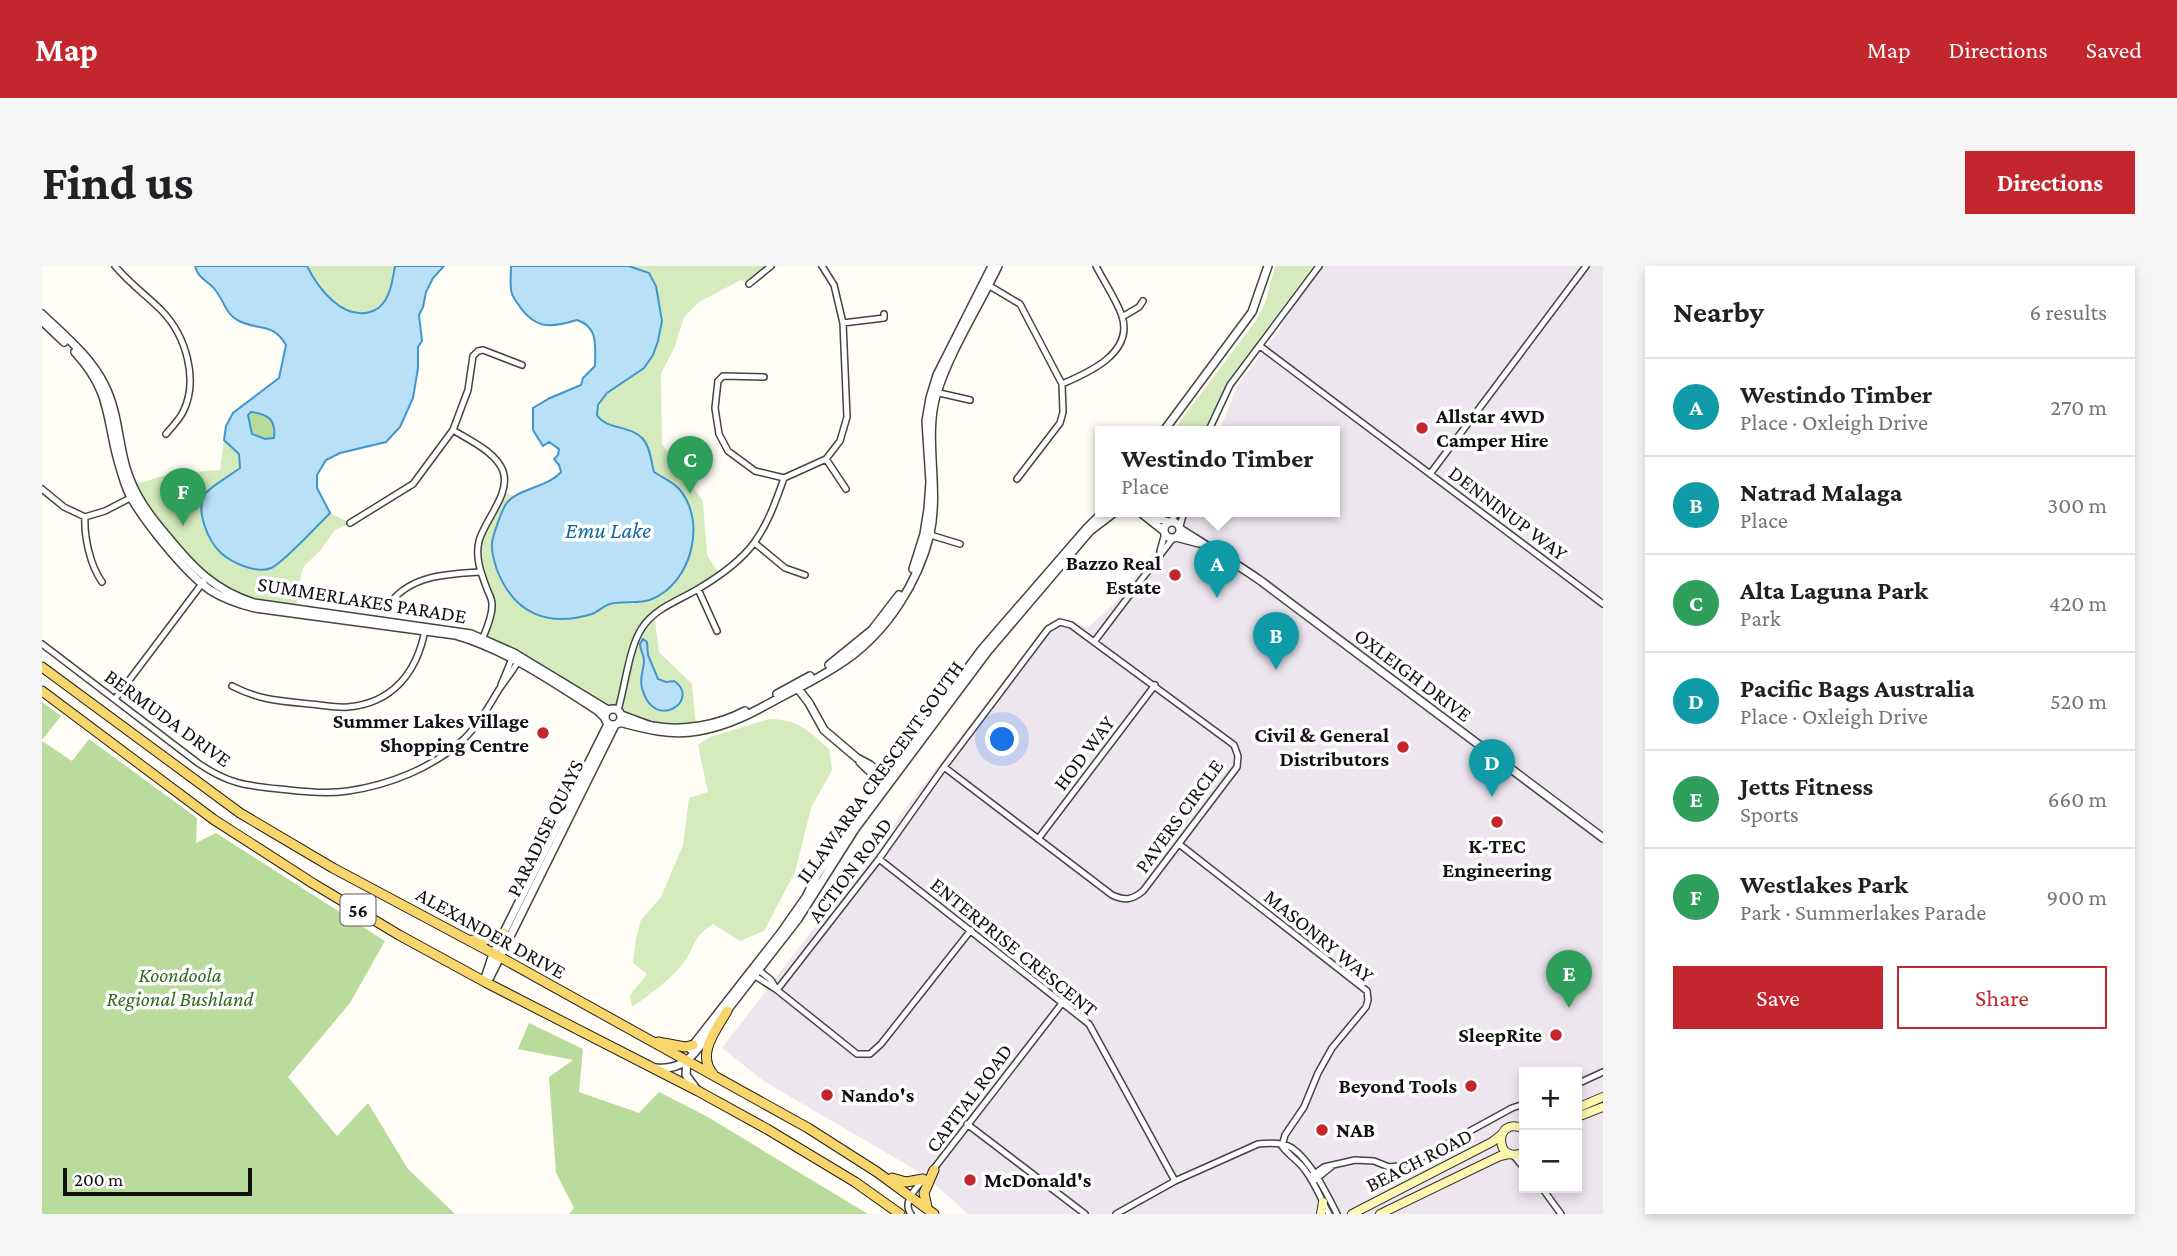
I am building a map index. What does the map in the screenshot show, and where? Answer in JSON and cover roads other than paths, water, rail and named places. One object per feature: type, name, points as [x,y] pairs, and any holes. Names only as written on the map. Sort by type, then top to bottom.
[{"type":"main road","name":"ALEXANDER DRIVE","points":[[42,667],[240,813],[333,868],[808,1128],[877,1172],[931,1211]]},
{"type":"main road","name":"ALEXANDER DRIVE","points":[[42,691],[213,819],[377,922],[486,982],[698,1091],[809,1153],[900,1214]]},
{"type":"main road","points":[[467,939],[483,941],[504,933]]},
{"type":"main road","points":[[719,1080],[708,1068],[705,1054],[727,1011]]},
{"type":"main road","points":[[643,1038],[680,1047],[693,1045]]},
{"type":"main road","points":[[1582,1106],[1603,1097]]},
{"type":"main road","points":[[1582,1115],[1603,1107]]},
{"type":"main road","name":"BEACH ROAD","points":[[1352,1214],[1492,1142],[1511,1126],[1519,1128]]},
{"type":"main road","points":[[1502,1135],[1502,1146],[1511,1154]]},
{"type":"main road","name":"BEACH ROAD","points":[[1380,1214],[1500,1156],[1519,1153]]},
{"type":"main road","points":[[931,1211],[924,1193],[934,1170]]},
{"type":"main road","points":[[877,1172],[901,1182],[923,1179]]},
{"type":"main road","points":[[1321,1214],[1323,1202]]},
{"type":"street","points":[[115,266],[164,313],[176,329],[185,349],[189,391],[183,413],[166,434]]},
{"type":"street","points":[[749,284],[771,266]]},
{"type":"street","points":[[764,377],[723,376],[718,381],[715,408],[719,434],[728,451],[755,471],[784,478],[826,459],[840,441],[847,418],[844,323],[834,285],[822,266]]},
{"type":"street","name":"SUMMERLAKES PARADE","points":[[42,321],[84,363],[103,393],[120,468],[134,496],[204,581],[254,603],[425,629],[457,631],[516,657],[613,717],[653,726],[679,727],[702,725],[741,713],[800,684],[846,660],[885,623],[908,589],[921,562],[927,534],[934,499],[934,392],[992,266]]},
{"type":"street","name":"SUMMERLAKES PARADE","points":[[986,284],[998,266]]},
{"type":"street","points":[[1062,384],[1087,374],[1105,362],[1118,346],[1124,332],[1122,317],[1096,266]]},
{"type":"street","points":[[1167,426],[1252,312],[1268,266]]},
{"type":"street","points":[[1211,426],[1230,385],[1319,266]]},
{"type":"street","points":[[1430,474],[1586,266]]},
{"type":"street","points":[[986,284],[1020,304],[1062,384],[1063,412],[1060,423],[1017,479]]},
{"type":"street","points":[[1122,317],[1139,307],[1143,301]]},
{"type":"street","name":"SUMMERLAKES PARADE","points":[[42,314],[86,357],[104,385],[112,403],[134,496]]},
{"type":"street","points":[[844,323],[884,318],[884,314]]},
{"type":"street","name":"DENNINUP WAY","points":[[1260,346],[1603,604]]},
{"type":"street","points":[[350,523],[413,484],[453,430],[468,390],[473,356],[478,351],[483,349],[522,365]]},
{"type":"street","points":[[934,392],[970,400]]},
{"type":"street","points":[[453,430],[496,459],[503,471],[505,485],[478,544],[480,572],[492,602],[482,640]]},
{"type":"street","points":[[826,459],[846,489]]},
{"type":"street","name":"PARADISE QUAYS","points":[[486,982],[613,717],[640,630],[654,613],[729,569],[755,544],[774,508],[784,478]]},
{"type":"street","points":[[42,489],[64,507],[85,517],[106,511],[134,496]]},
{"type":"street","points":[[85,517],[93,568],[102,582]]},
{"type":"street","name":"ILLAWARRA CRESCENT SOUTH","points":[[687,1062],[755,972],[806,897],[817,875],[982,649],[1098,517]]},
{"type":"street","name":"ILLAWARRA CRESCENT SOUTH","points":[[886,782],[1002,635],[1095,525],[1107,517]]},
{"type":"street","points":[[1146,517],[1168,537],[1175,538]]},
{"type":"street","points":[[1159,517],[1174,522],[1180,528]]},
{"type":"street","points":[[1159,554],[1165,526],[1174,517]]},
{"type":"street","points":[[1094,642],[1159,554],[1175,538],[1183,517]]},
{"type":"street","name":"OXLEIGH DRIVE","points":[[1180,528],[1261,581],[1603,838]]},
{"type":"street","points":[[927,534],[960,544]]},
{"type":"street","name":"OXLEIGH DRIVE","points":[[1175,538],[1200,543]]},
{"type":"street","points":[[755,544],[785,568],[805,575]]},
{"type":"street","points":[[391,602],[399,591],[412,584],[440,575],[480,572]]},
{"type":"street","points":[[115,699],[204,581]]},
{"type":"street","points":[[698,589],[717,631]]},
{"type":"street","name":"PAVERS CIRCLE","points":[[1060,622],[1070,625],[1155,685],[1234,745],[1238,756],[1237,766],[1135,898],[1124,900],[1112,895],[944,767],[1048,629],[1060,622]]},
{"type":"street","points":[[232,686],[258,698],[272,701],[345,708],[366,705],[383,697],[405,679],[416,661],[425,629]]},
{"type":"street","name":"BERMUDA DRIVE","points":[[42,644],[198,763],[223,779],[243,785],[318,792],[348,791],[379,784],[426,766],[445,754],[464,738],[488,709],[516,657]]},
{"type":"street","points":[[800,684],[824,730],[886,782]]},
{"type":"street","name":"HOD WAY","points":[[1038,839],[1155,685]]},
{"type":"street","name":"ACTION ROAD","points":[[777,990],[879,859],[944,767]]},
{"type":"street","name":"PARADISE QUAYS","points":[[497,956],[504,933],[583,779]]},
{"type":"street","name":"MASONRY WAY","points":[[1178,844],[1367,991],[1366,1007],[1332,1048],[1304,1107],[1285,1135],[1282,1146]]},
{"type":"street","name":"ENTERPRISE CRESCENT","points":[[879,859],[1089,1024],[1175,1181]]},
{"type":"street","points":[[755,972],[771,980],[777,990],[857,1054],[870,1054],[881,1044],[971,930]]},
{"type":"street","name":"ILLAWARRA CRESCENT SOUTH","points":[[687,1062],[693,1045],[755,972]]},
{"type":"street","name":"CAPITAL ROAD","points":[[911,1197],[1063,1002]]},
{"type":"street","points":[[652,1068],[675,1068],[687,1062]]},
{"type":"street","points":[[687,1062],[686,1075],[698,1091]]},
{"type":"street","points":[[1582,1082],[1603,1073]]},
{"type":"street","points":[[1314,1178],[1332,1166],[1354,1160],[1374,1161],[1389,1167],[1417,1160],[1519,1106]]},
{"type":"street","points":[[967,1124],[1085,1214]]},
{"type":"street","points":[[1116,1214],[1175,1181],[1258,1144],[1267,1143],[1290,1147],[1337,1214]]},
{"type":"street","points":[[1511,1154],[1519,1163]]},
{"type":"street","points":[[1314,1178],[1329,1214]]},
{"type":"street","points":[[1546,1193],[1561,1214]]},
{"type":"street","points":[[911,1197],[907,1208],[911,1214]]},
{"type":"water","points":[[195,266],[307,266],[332,300],[341,307],[360,313],[373,311],[383,304],[390,291],[395,266],[444,266],[433,278],[419,315],[422,341],[418,347],[413,398],[400,427],[386,442],[340,453],[326,460],[317,475],[317,488],[330,513],[271,568],[259,570],[245,566],[221,553],[204,525],[201,508],[205,494],[240,468],[239,454],[224,440],[226,426],[233,413],[279,378],[286,345],[271,330],[246,324],[235,318],[228,312],[216,291]],"holes":[[[251,412],[270,419],[274,427],[274,438],[265,439],[252,434],[248,415]]]},
{"type":"water","name":"Emu Lake","points":[[511,266],[629,266],[649,273],[656,286],[662,321],[653,355],[644,368],[607,393],[598,405],[597,415],[606,423],[632,431],[643,439],[654,472],[678,487],[688,504],[692,519],[691,551],[677,580],[666,591],[652,599],[610,604],[592,614],[576,618],[547,618],[523,607],[504,585],[497,570],[492,541],[506,504],[517,495],[548,482],[561,472],[554,459],[559,449],[549,442],[543,446],[533,430],[533,408],[581,385],[583,378],[595,366],[594,338],[589,327],[577,320],[559,325],[544,325],[531,319],[512,295]]},
{"type":"water","points":[[643,639],[647,642],[648,655],[658,679],[674,681],[681,688],[679,703],[665,711],[656,709],[648,702],[642,688],[644,660],[640,644]]},
{"type":"place","name":"Allstar 4WD Camper Hire","points":[[1422,428]]},
{"type":"place","name":"Alta Laguna Park","points":[[690,494]]},
{"type":"place","name":"Westlakes Park","points":[[183,526]]},
{"type":"place","name":"Bazzo Real Estate","points":[[1175,575]]},
{"type":"place","name":"Westindo Timber","points":[[1217,598]]},
{"type":"place","name":"Natrad Malaga","points":[[1276,670]]},
{"type":"place","name":"Summer Lakes Village Shopping Centre","points":[[543,733]]},
{"type":"place","name":"Civil & General Distributors","points":[[1403,747]]},
{"type":"place","name":"Pacific Bags Australia","points":[[1492,797]]},
{"type":"place","name":"K-TEC Engineering","points":[[1497,822]]},
{"type":"place","name":"Jetts Fitness","points":[[1569,1008]]},
{"type":"place","name":"SleepRite","points":[[1556,1035]]},
{"type":"place","name":"Beyond Tools","points":[[1471,1086]]},
{"type":"place","name":"Nando's","points":[[827,1095]]},
{"type":"place","name":"NAB","points":[[1322,1130]]},
{"type":"place","name":"McDonald's","points":[[970,1180]]},
{"type":"park label","name":"Koondoola Regional Bushland","points":[[180,987]]}]
